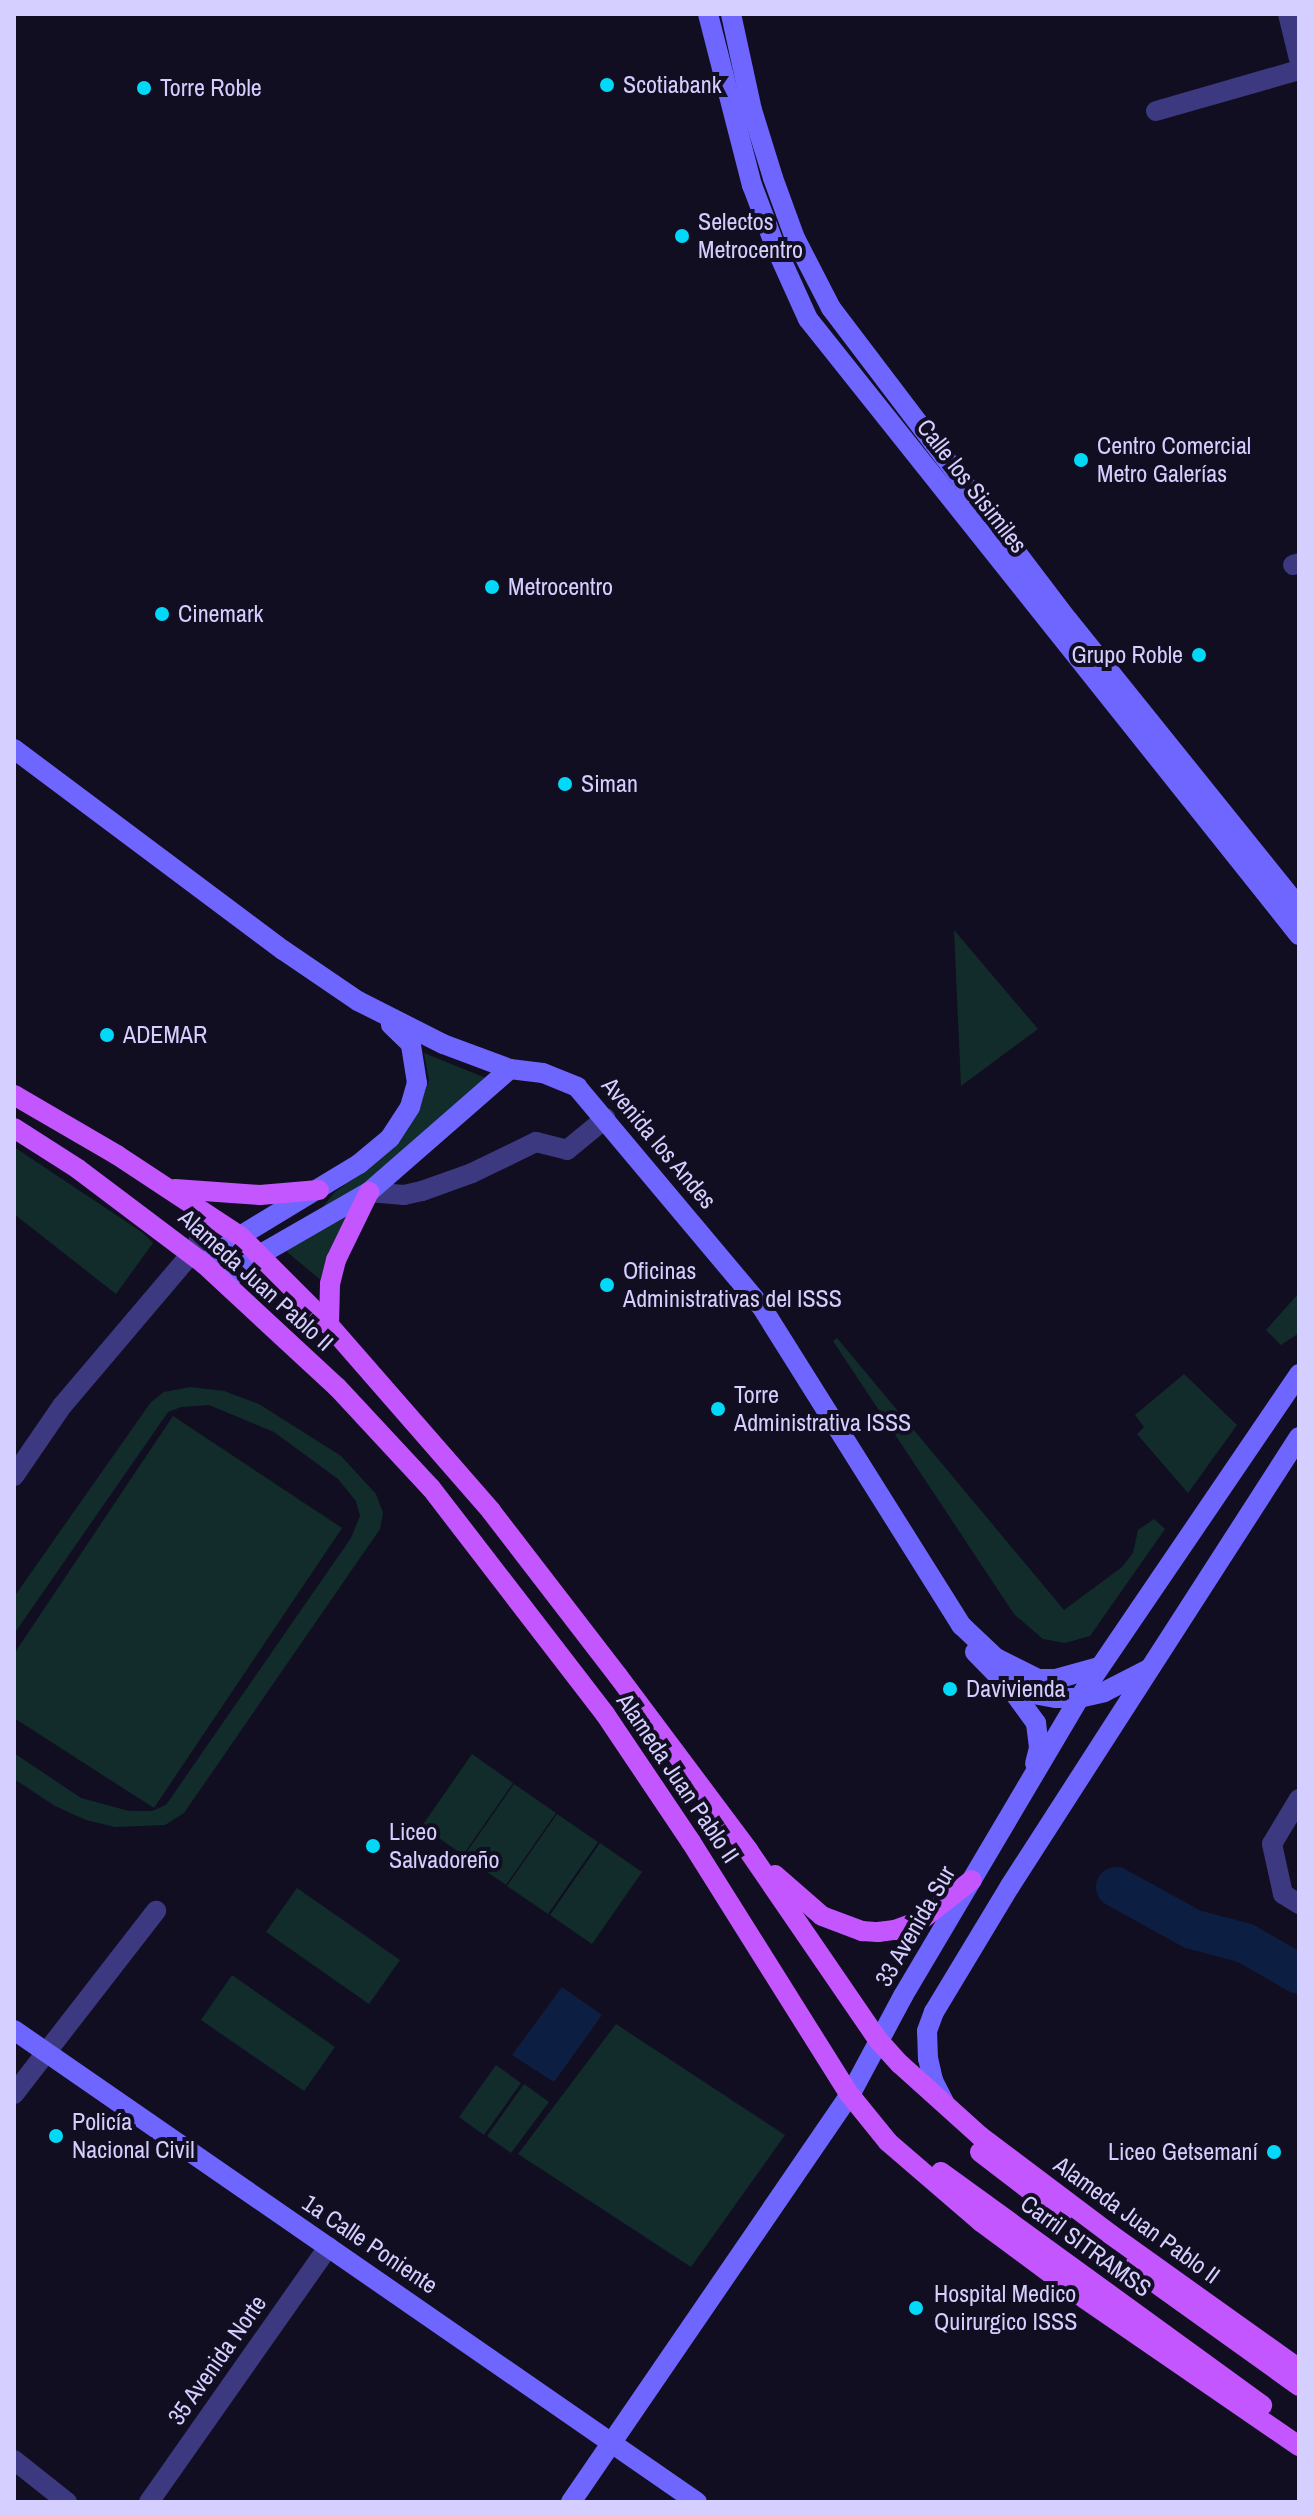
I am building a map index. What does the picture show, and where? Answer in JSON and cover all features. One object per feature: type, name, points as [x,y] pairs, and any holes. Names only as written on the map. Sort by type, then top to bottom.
[{"type":"main road","name":"Alameda Juan Pablo II","points":[[14,1095],[169,1188],[240,1236],[329,1325],[491,1511],[748,1850],[879,2041],[900,2064],[946,2107],[1099,2226],[1299,2369]]},
{"type":"main road","name":"Alameda Juan Pablo II","points":[[14,1128],[78,1169],[198,1259],[337,1387],[431,1488],[605,1714],[691,1842],[850,2095],[888,2142],[981,2222],[1137,2337],[1299,2446]]},
{"type":"main road","points":[[169,1188],[260,1195],[319,1190]]},
{"type":"main road","points":[[329,1325],[330,1284],[336,1260],[369,1192]]},
{"type":"main road","points":[[748,1850],[822,1916],[862,1931],[895,1930],[920,1921],[972,1880]]},
{"type":"main road","name":"Carril SITRAMSS","points":[[900,2064],[900,2077],[915,2097],[1017,2183],[1299,2386]]},
{"type":"main road","name":"Carril SITRAMSS","points":[[850,2095],[912,2151],[1299,2430]]},
{"type":"street","name":"Calle los Sisimiles","points":[[708,14],[752,185],[808,319],[1299,935]]},
{"type":"street","name":"Calle los Sisimiles","points":[[731,14],[773,178],[795,238],[831,308],[1068,620],[1299,907]]},
{"type":"street","points":[[1288,14],[1299,59]]},
{"type":"street","points":[[1156,111],[1299,70]]},
{"type":"street","name":"Avenida los Andes","points":[[14,749],[283,950],[358,1001],[443,1044],[510,1069],[543,1073],[577,1087],[761,1306],[961,1625],[996,1658],[1038,1679],[1056,1679],[1099,1667]]},
{"type":"street","points":[[14,1476],[62,1406],[198,1259],[222,1251],[240,1236],[319,1190],[390,1138],[410,1107],[417,1083],[411,1044],[358,1001]]},
{"type":"street","points":[[224,1282],[261,1254],[369,1192],[510,1069]]},
{"type":"street","points":[[369,1192],[404,1195],[422,1191],[472,1173],[536,1142],[548,1143],[560,1151],[567,1150],[606,1118]]},
{"type":"street","points":[[193,1204],[203,1230],[198,1259]]},
{"type":"street","points":[[222,1251],[261,1254]]},
{"type":"street","name":"33 Avenida Sur","points":[[571,2502],[850,2095],[1079,1698],[1299,1374]]},
{"type":"street","points":[[946,2107],[933,2080],[928,2059],[927,2031],[934,2012],[1010,1886],[1299,1437]]},
{"type":"street","name":"Avenida los Andes","points":[[961,1625],[966,1644],[1012,1690],[1036,1723],[1039,1748],[1032,1777]]},
{"type":"street","points":[[1012,1690],[1055,1698],[1079,1698],[1104,1692],[1152,1667]]},
{"type":"street","points":[[1299,1799],[1272,1844],[1283,1894],[1299,1904]]},
{"type":"street","points":[[14,2094],[156,1911]]},
{"type":"street","name":"1a Calle Poniente","points":[[14,2030],[697,2502]]},
{"type":"street","name":"35 Avenida Norte","points":[[149,2502],[328,2247]]},
{"type":"street","points":[[14,2460],[67,2502]]},
{"type":"green space","points":[[954,930],[1038,1029],[961,1086]]},
{"type":"green space","points":[[424,1053],[486,1078],[368,1186],[322,1208],[334,1193],[387,1152],[420,1104],[429,1080]]},
{"type":"green space","points":[[14,1147],[143,1233],[153,1243],[116,1294],[14,1214]]},
{"type":"green space","points":[[360,1207],[322,1281],[287,1252],[285,1246]]},
{"type":"green space","points":[[1299,1293],[1299,1333],[1281,1345],[1266,1330]]},
{"type":"green space","points":[[837,1338],[1064,1610],[1122,1567],[1133,1553],[1138,1530],[1154,1519],[1165,1529],[1090,1636],[1065,1643],[1043,1639],[1014,1614],[833,1341]]},
{"type":"green space","points":[[1184,1374],[1237,1425],[1188,1493],[1137,1434],[1144,1427],[1135,1415]]},
{"type":"green space","points":[[190,1387],[224,1391],[259,1404],[341,1456],[376,1494],[383,1513],[380,1529],[184,1813],[165,1825],[115,1827],[86,1820],[55,1806],[14,1779],[14,1753],[81,1798],[129,1811],[152,1811],[166,1805],[351,1538],[360,1516],[356,1501],[338,1479],[274,1432],[209,1405],[181,1407],[168,1412],[14,1634],[14,1597],[151,1402],[164,1392]]},
{"type":"green space","points":[[173,1416],[342,1528],[154,1808],[14,1718],[14,1654]]},
{"type":"green space","points":[[472,1754],[513,1783],[463,1855],[422,1826]]},
{"type":"green space","points":[[514,1784],[556,1813],[506,1885],[464,1856]]},
{"type":"green space","points":[[557,1814],[598,1842],[548,1914],[507,1886]]},
{"type":"green space","points":[[600,1843],[642,1872],[592,1944],[550,1915]]},
{"type":"green space","points":[[297,1888],[400,1960],[369,2004],[266,1932]]},
{"type":"green space","points":[[232,1975],[335,2047],[304,2091],[201,2020]]},
{"type":"green space","points":[[616,2024],[785,2135],[691,2267],[518,2154]]},
{"type":"green space","points":[[496,2065],[521,2083],[484,2135],[459,2117]]},
{"type":"green space","points":[[524,2084],[549,2102],[511,2153],[487,2136]]},
{"type":"water","points":[[562,1987],[602,2015],[554,2082],[512,2055]]},
{"type":"waterway","points":[[1116,1887],[1192,1929],[1245,1943],[1299,1974]]},
{"type":"place","name":"Scotiabank","points":[[607,85]]},
{"type":"place","name":"Torre Roble","points":[[144,88]]},
{"type":"place","name":"Selectos Metrocentro","points":[[682,236]]},
{"type":"place","name":"Centro Comercial Metro Galerías","points":[[1081,460]]},
{"type":"place","name":"Metrocentro","points":[[492,587]]},
{"type":"place","name":"Cinemark","points":[[162,614]]},
{"type":"place","name":"Grupo Roble","points":[[1199,655]]},
{"type":"place","name":"Siman","points":[[565,784]]},
{"type":"place","name":"ADEMAR","points":[[107,1035]]},
{"type":"place","name":"Oficinas Administrativas del ISSS","points":[[607,1285]]},
{"type":"place","name":"Torre Administrativa ISSS","points":[[718,1409]]},
{"type":"place","name":"Davivienda","points":[[950,1689]]},
{"type":"place","name":"Liceo Salvadoreño","points":[[373,1846]]},
{"type":"place","name":"Policía Nacional Civil","points":[[56,2136]]},
{"type":"place","name":"Liceo Getsemaní","points":[[1274,2152]]},
{"type":"place","name":"Hospital Medico Quirurgico ISSS","points":[[916,2308]]}]
